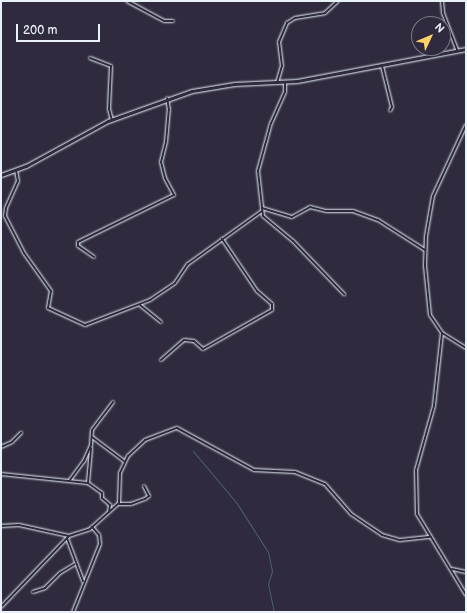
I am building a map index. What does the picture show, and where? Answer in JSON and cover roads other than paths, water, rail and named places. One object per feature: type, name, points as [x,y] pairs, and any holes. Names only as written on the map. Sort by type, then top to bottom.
[{"type":"street","points":[[127,1],[164,21],[173,21]]},
{"type":"street","points":[[278,82],[282,66],[279,42],[287,23],[295,18],[324,13],[338,1]]},
{"type":"street","points":[[442,1],[443,13],[457,52]]},
{"type":"street","points":[[1,175],[16,170],[112,120],[167,98],[234,84],[286,82],[382,66],[466,49]]},
{"type":"street","points":[[90,58],[111,66],[109,102],[112,120]]},
{"type":"street","points":[[382,66],[392,107],[390,111]]},
{"type":"street","points":[[286,82],[285,92],[271,123],[258,171],[263,216],[293,241],[344,294]]},
{"type":"street","points":[[94,256],[78,246],[78,242],[174,195],[165,178],[160,162],[166,142],[169,110],[167,98]]},
{"type":"street","points":[[466,125],[433,196],[425,250],[428,309],[442,333],[466,348]]},
{"type":"street","points":[[16,170],[18,181],[6,208],[5,216],[24,253],[51,291],[47,303],[49,310],[88,325],[140,305],[174,283],[188,264],[262,210],[292,217],[310,207],[326,211],[353,211],[378,220],[425,250]]},
{"type":"street","points":[[161,360],[184,340],[194,342],[203,349],[272,310],[272,304],[257,291],[222,239]]},
{"type":"street","points":[[140,305],[161,322]]},
{"type":"street","points":[[442,333],[434,406],[416,470],[417,514],[466,595]]},
{"type":"street","points":[[88,483],[92,430],[99,418],[113,402]]},
{"type":"street","points":[[1,607],[68,537],[92,527],[118,504],[124,461],[145,440],[180,428],[200,442],[254,470],[295,472],[327,486],[351,514],[382,535],[400,540],[431,537]]},
{"type":"street","points":[[1,447],[8,445],[21,433]]},
{"type":"street","points":[[91,437],[124,461]]},
{"type":"street","points":[[69,480],[75,476],[91,445]]},
{"type":"street","points":[[1,474],[88,483],[102,493],[102,498],[110,505],[109,512]]},
{"type":"street","points":[[118,504],[131,504],[145,499],[149,494],[144,486]]},
{"type":"street","points":[[1,526],[19,525],[68,537]]},
{"type":"street","points":[[73,612],[83,583],[96,559],[100,544],[99,535],[92,527]]},
{"type":"street","points":[[68,537],[75,564],[82,574],[83,583]]},
{"type":"street","points":[[33,592],[45,588],[60,573],[75,564]]},
{"type":"street","points":[[450,569],[466,572]]},
{"type":"waterway","points":[[193,451],[236,502],[268,552],[272,571],[268,584],[274,612]]}]
